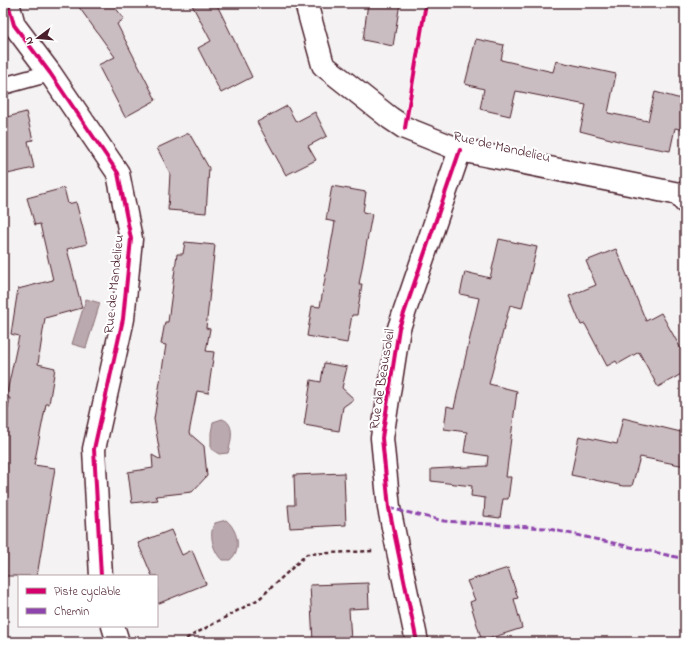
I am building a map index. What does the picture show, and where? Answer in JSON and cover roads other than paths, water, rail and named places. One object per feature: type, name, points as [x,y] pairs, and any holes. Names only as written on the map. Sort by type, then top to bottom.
[{"type":"street","name":"Rue de Mandelieu","points":[[8,3],[14,25],[50,73],[118,173],[131,239],[123,319],[94,448],[101,575]]},
{"type":"street","name":"Rue de Mandelieu","points":[[306,3],[323,65],[390,118],[405,128],[460,150],[679,194],[685,202]]},
{"type":"street","name":"Rue de Beausoleil","points":[[417,642],[389,508],[382,438],[399,328],[460,150]]},
{"type":"lane","points":[[3,86],[50,73]]}]
